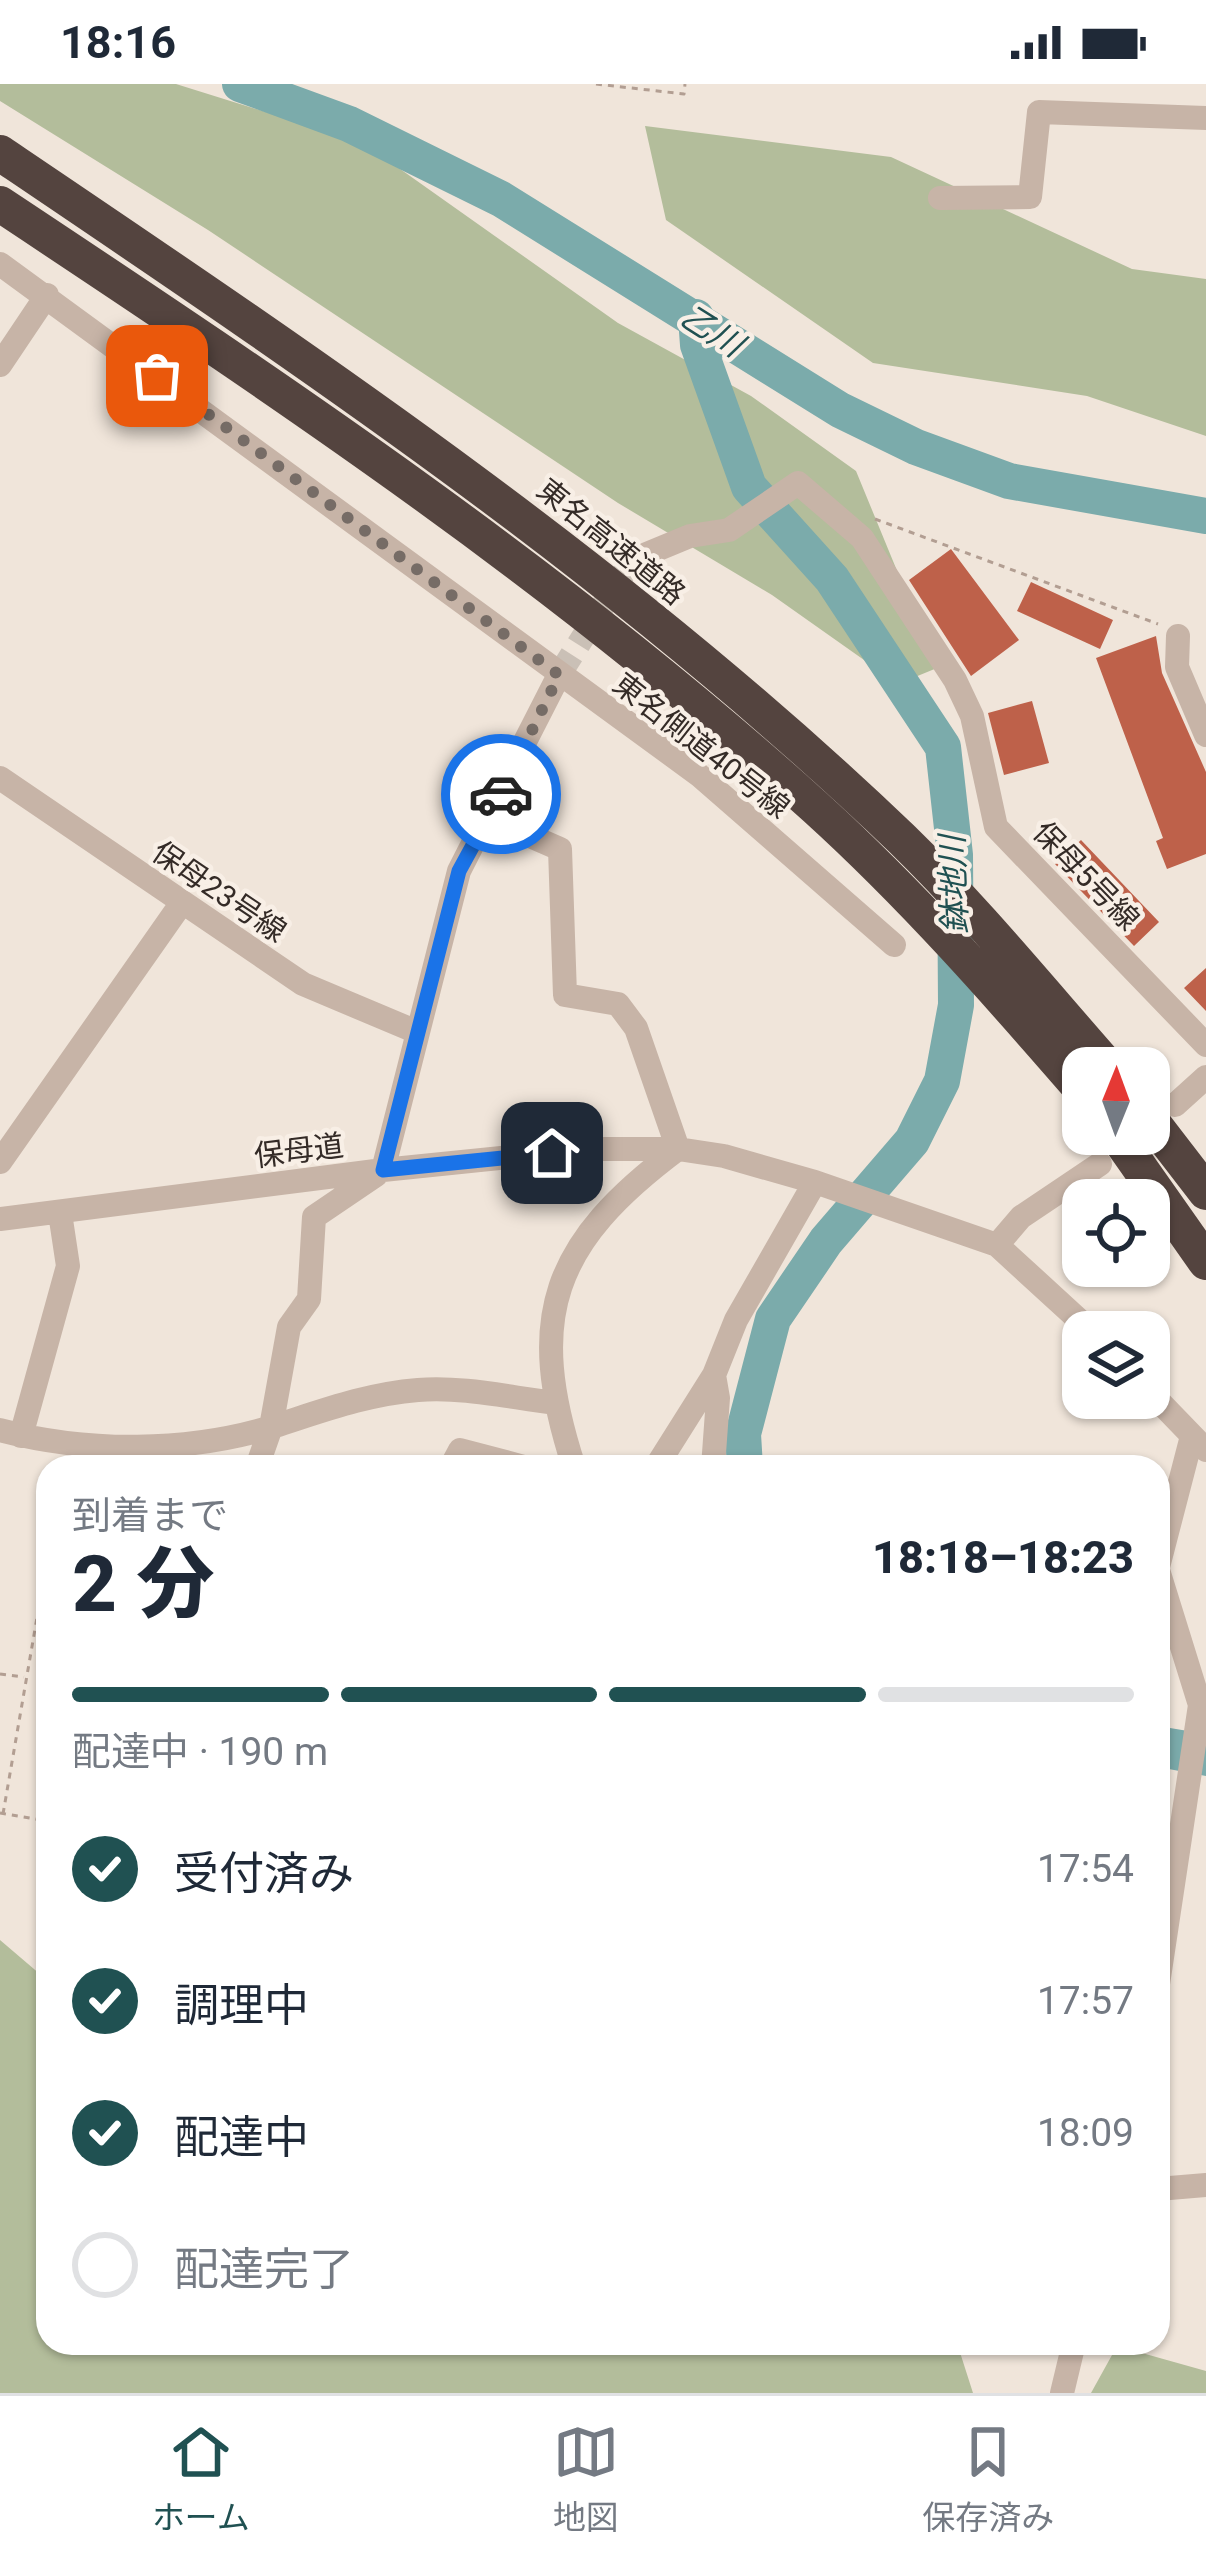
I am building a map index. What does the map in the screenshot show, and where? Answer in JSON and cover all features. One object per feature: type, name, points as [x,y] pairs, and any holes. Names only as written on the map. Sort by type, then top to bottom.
[{"type":"highway","name":"東名高速道路","points":[[0,153],[391,417],[547,533],[783,731],[903,841],[988,929],[1090,1047]]},
{"type":"highway","points":[[0,204],[377,457],[737,738],[899,887],[1062,1067]]},
{"type":"highway","points":[[1170,1126],[1206,1192]]},
{"type":"highway","points":[[1113,1155],[1206,1262]]},
{"type":"street","points":[[940,198],[1030,197],[1039,112],[1206,118]]},
{"type":"street","name":"東名側道40号線","points":[[0,264],[700,776],[894,945]]},
{"type":"street","points":[[0,365],[47,295]]},
{"type":"street","name":"保母5号線","points":[[632,560],[690,536],[729,530],[798,483],[862,538],[973,716],[996,826],[1206,1045]]},
{"type":"street","points":[[1178,637],[1177,667],[1206,735]]},
{"type":"street","points":[[261,1455],[271,1427],[289,1327],[309,1299],[314,1217],[383,1170],[459,871],[559,675]]},
{"type":"street","name":"保母23号線","points":[[0,778],[303,984],[417,1032]]},
{"type":"street","points":[[489,818],[560,849],[565,995],[618,1004],[636,1028],[678,1149],[641,1177],[595,1224],[567,1263],[554,1304],[548,1366],[571,1455]]},
{"type":"street","points":[[0,1162],[181,904]]},
{"type":"street","points":[[1170,1105],[1206,1077]]},
{"type":"street","name":"保母道","points":[[0,1219],[383,1170],[588,1149],[678,1149],[724,1156],[826,1185],[997,1245]]},
{"type":"street","points":[[1069,1311],[997,1245],[1021,1217],[1100,1155]]},
{"type":"street","points":[[664,1455],[714,1375],[736,1320],[826,1185]]},
{"type":"street","points":[[60,1214],[68,1266],[10,1433],[144,1448],[271,1427],[320,1408],[424,1389],[556,1402]]},
{"type":"street","points":[[714,1375],[718,1398],[714,1455]]},
{"type":"street","points":[[1170,1413],[1199,1443],[1170,1532]]},
{"type":"street","points":[[1170,1608],[1200,1705],[1170,1905]]},
{"type":"street","points":[[1170,2188],[1206,2185]]},
{"type":"street","points":[[1062,2393],[1071,2355]]},
{"type":"path","points":[[596,84],[684,94],[685,84]]},
{"type":"path","points":[[832,512],[903,526],[1145,616],[1178,637]]},
{"type":"path","points":[[36,1621],[2,1813],[36,1819]]},
{"type":"path","points":[[0,1674],[26,1677]]},
{"type":"green space","points":[[0,84],[176,84],[362,142],[618,323],[751,396],[856,471],[937,668],[898,684],[772,595],[618,503],[208,230],[0,101]]},
{"type":"green space","points":[[645,126],[891,157],[1132,269],[1206,279],[1206,436],[1087,396],[873,363],[666,220]]},
{"type":"green space","points":[[0,1940],[36,1971],[36,2355],[961,2355],[973,2393],[0,2393]]},
{"type":"green space","points":[[1112,2355],[1149,2355],[1206,2371],[1206,2393],[1091,2393]]},
{"type":"water","points":[[1170,1728],[1206,1734],[1206,1776],[1170,1769]]},
{"type":"building","points":[[951,549],[1019,640],[971,676],[909,580]]},
{"type":"building","points":[[1031,582],[1113,620],[1100,649],[1017,611]]},
{"type":"building","points":[[1156,636],[1162,673],[1206,772],[1206,854],[1167,869],[1156,841],[1163,838],[1096,658]]},
{"type":"building","points":[[1032,701],[1049,763],[1004,775],[988,713]]},
{"type":"building","points":[[1081,840],[1159,922],[1134,946],[1055,864]]},
{"type":"building","points":[[1206,968],[1206,1011],[1184,988]]},
{"type":"waterway","name":"乙川","points":[[240,84],[349,124],[501,199],[840,410],[916,447],[1009,481],[1206,516]]},
{"type":"waterway","name":"鉢地川","points":[[696,317],[698,345],[749,487],[832,579],[943,747],[955,855],[956,1005],[942,1081],[912,1141],[826,1241],[773,1319],[743,1434],[744,1455]]},
{"type":"tunnel","points":[[559,675],[632,560]]},
{"type":"way so far","points":[[157,376],[559,675],[501,794]]},
{"type":"route","points":[[501,794],[459,871],[383,1170],[552,1153]]}]
